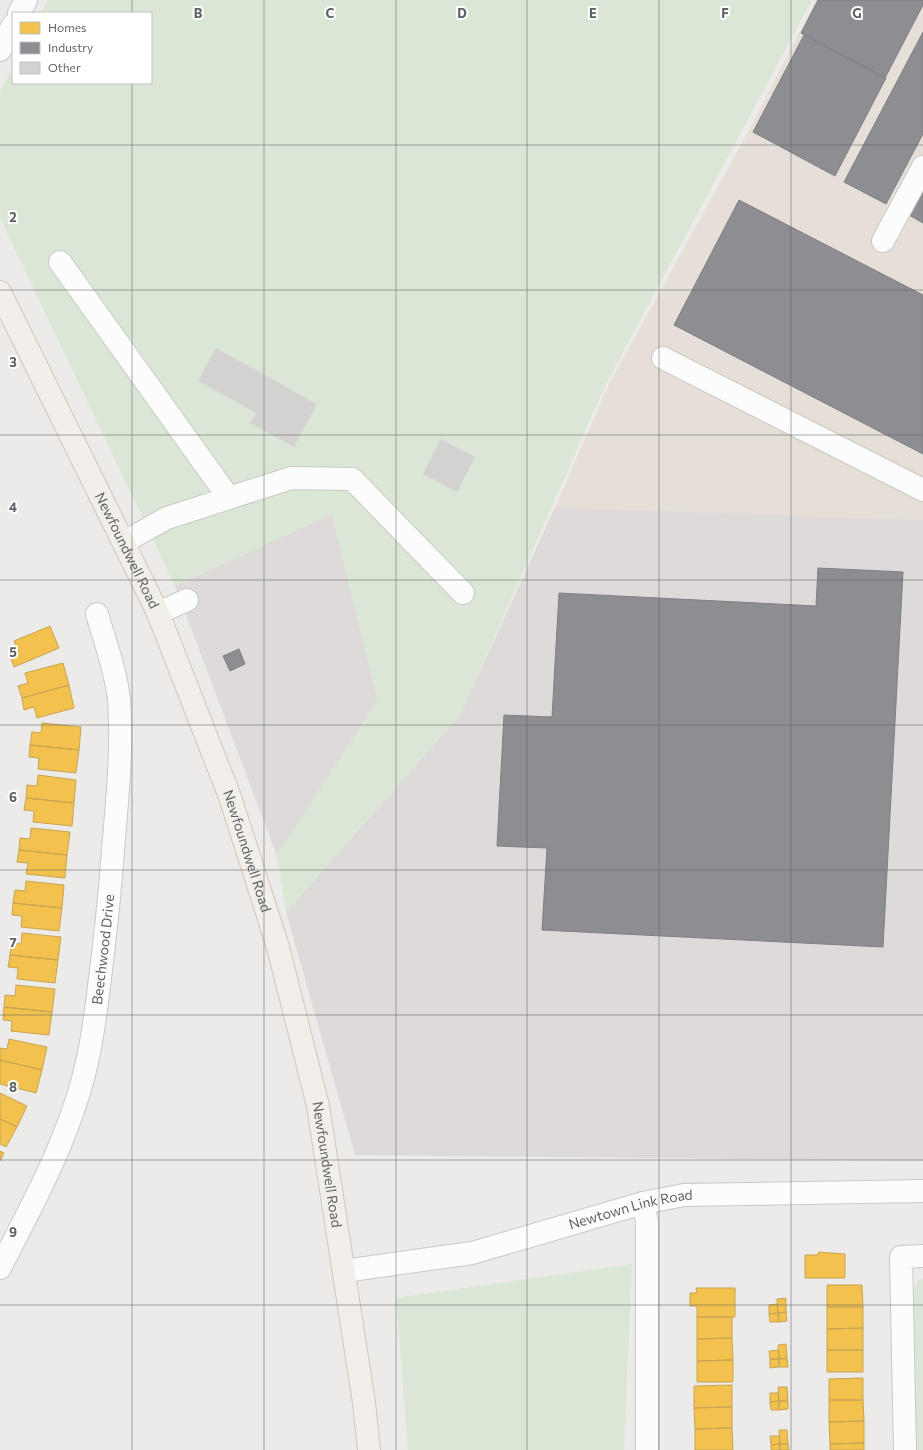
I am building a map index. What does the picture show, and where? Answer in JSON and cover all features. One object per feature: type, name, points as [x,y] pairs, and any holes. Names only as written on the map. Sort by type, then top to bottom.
[{"type":"main road","name":"Newfoundwell Road","points":[[0,292],[158,613],[230,797],[278,947],[318,1106],[364,1403],[368,1450]]},
{"type":"street","points":[[20,12],[26,0]]},
{"type":"street","points":[[0,50],[12,27]]},
{"type":"street","points":[[883,241],[923,167]]},
{"type":"street","points":[[60,262],[230,498]]},
{"type":"street","points":[[663,358],[923,490]]},
{"type":"street","points":[[124,542],[167,518],[292,478],[352,479],[463,593]]},
{"type":"street","points":[[158,613],[187,600]]},
{"type":"street","name":"Beechwood Drive","points":[[0,1268],[49,1171],[75,1107],[89,1053],[98,996],[109,900],[119,746],[118,699],[112,663],[97,614]]},
{"type":"street","name":"Newtown Link Road","points":[[344,1271],[472,1253],[643,1203],[684,1195],[923,1191]]},
{"type":"street","points":[[643,1203],[647,1222],[647,1450]]},
{"type":"street","points":[[905,1450],[901,1257],[923,1256]]},
{"type":"shaded area","points":[[816,0],[923,0],[923,520],[555,507],[610,382],[747,134]]},
{"type":"shaded area","points":[[555,507],[923,520],[923,1161],[355,1155],[286,912],[460,715]]},
{"type":"shaded area","points":[[332,514],[378,700],[277,856],[175,586]]},
{"type":"green space","points":[[48,0],[812,0],[606,384],[460,715],[286,912],[277,856],[378,700],[332,514],[175,586],[0,218],[0,91],[12,68],[12,84],[152,84],[152,12],[42,12]]},
{"type":"green space","points":[[632,1264],[624,1450],[408,1450],[396,1298]]},
{"type":"green space","points":[[923,1279],[923,1450],[913,1450],[913,1292],[918,1280]]},
{"type":"building: Homes","points":[[50,626],[59,648],[14,667],[10,656],[19,652],[14,641]]},
{"type":"building: Homes","points":[[63,663],[69,685],[22,698],[18,686],[28,683],[25,673]]},
{"type":"building: Homes","points":[[69,685],[74,708],[37,718],[34,707],[24,710],[22,698]]},
{"type":"building: Homes","points":[[42,723],[81,727],[79,750],[30,745],[32,732],[41,733]]},
{"type":"building: Homes","points":[[30,745],[79,750],[76,773],[38,769],[39,758],[29,757]]},
{"type":"building: Homes","points":[[38,775],[76,780],[74,803],[26,798],[27,785],[37,786]]},
{"type":"building: Homes","points":[[26,798],[74,803],[72,826],[33,822],[34,811],[24,810]]},
{"type":"building: Homes","points":[[31,828],[70,832],[67,855],[19,850],[20,838],[30,839]]},
{"type":"building: Homes","points":[[19,850],[67,855],[65,878],[26,874],[28,863],[17,862]]},
{"type":"building: Homes","points":[[26,881],[64,885],[62,908],[13,903],[15,890],[25,891]]},
{"type":"building: Homes","points":[[13,903],[62,908],[59,931],[21,927],[22,916],[12,915]]},
{"type":"building: Homes","points":[[22,933],[61,937],[58,960],[10,955],[11,943],[21,944]]},
{"type":"building: Homes","points":[[10,955],[58,960],[55,983],[17,979],[18,968],[8,967]]},
{"type":"building: Homes","points":[[16,985],[55,989],[52,1012],[4,1007],[5,995],[15,996]]},
{"type":"building: Homes","points":[[4,1007],[52,1012],[49,1035],[11,1031],[12,1021],[3,1020]]},
{"type":"building: Homes","points":[[9,1039],[47,1047],[42,1070],[0,1060],[0,1048],[7,1049]]},
{"type":"building: Homes","points":[[0,1060],[42,1070],[36,1093],[0,1084]]},
{"type":"building: Homes","points":[[0,1093],[27,1106],[17,1127],[0,1119]]},
{"type":"building: Homes","points":[[0,1119],[17,1127],[6,1147],[0,1144]]},
{"type":"building: Homes","points":[[0,1151],[4,1153],[0,1161]]},
{"type":"building: Homes","points":[[818,1252],[845,1254],[845,1278],[805,1278],[805,1255],[818,1255]]},
{"type":"building: Homes","points":[[827,1285],[862,1285],[863,1307],[827,1307]]},
{"type":"building: Homes","points":[[696,1288],[735,1288],[735,1317],[697,1317],[697,1306],[690,1306],[690,1293],[697,1293]]},
{"type":"building: Homes","points":[[786,1298],[786,1312],[778,1313],[777,1299]]},
{"type":"building: Homes","points":[[777,1304],[778,1313],[769,1314],[769,1305]]},
{"type":"building: Homes","points":[[827,1307],[863,1307],[863,1328],[827,1329]]},
{"type":"building: Homes","points":[[786,1312],[787,1321],[779,1322],[778,1313]]},
{"type":"building: Homes","points":[[778,1313],[779,1322],[770,1322],[769,1314]]},
{"type":"building: Homes","points":[[697,1317],[732,1317],[732,1338],[697,1339]]},
{"type":"building: Homes","points":[[863,1328],[863,1350],[827,1350],[827,1329]]},
{"type":"building: Homes","points":[[732,1338],[733,1360],[697,1361],[697,1339]]},
{"type":"building: Homes","points":[[786,1344],[787,1358],[779,1359],[778,1345]]},
{"type":"building: Homes","points":[[778,1350],[779,1359],[770,1359],[769,1351]]},
{"type":"building: Homes","points":[[827,1350],[863,1350],[863,1372],[827,1372]]},
{"type":"building: Homes","points":[[787,1358],[788,1367],[779,1367],[779,1359]]},
{"type":"building: Homes","points":[[770,1359],[779,1359],[779,1367],[770,1368]]},
{"type":"building: Homes","points":[[733,1360],[733,1382],[697,1382],[697,1361]]},
{"type":"building: Homes","points":[[863,1378],[863,1400],[829,1400],[829,1379]]},
{"type":"building: Homes","points":[[732,1385],[732,1407],[694,1408],[694,1386]]},
{"type":"building: Homes","points":[[778,1387],[787,1387],[788,1401],[779,1401]]},
{"type":"building: Homes","points":[[770,1393],[778,1393],[779,1401],[770,1402]]},
{"type":"building: Homes","points":[[829,1400],[863,1400],[864,1421],[829,1422]]},
{"type":"building: Homes","points":[[779,1401],[779,1410],[771,1410],[770,1402]]},
{"type":"building: Homes","points":[[779,1401],[788,1401],[788,1409],[779,1410]]},
{"type":"building: Homes","points":[[732,1407],[732,1428],[695,1429],[694,1408]]},
{"type":"building: Homes","points":[[864,1421],[864,1443],[830,1444],[829,1422]]},
{"type":"building: Homes","points":[[732,1428],[733,1450],[695,1450],[695,1429]]},
{"type":"building: Homes","points":[[779,1430],[787,1430],[788,1444],[780,1444]]},
{"type":"building: Homes","points":[[770,1436],[779,1436],[780,1444],[771,1445]]},
{"type":"building: Homes","points":[[864,1443],[864,1450],[830,1450],[830,1444]]},
{"type":"building: Homes","points":[[780,1444],[780,1450],[771,1450],[771,1445]]},
{"type":"building: Homes","points":[[780,1444],[788,1444],[789,1450],[780,1450]]},
{"type":"building: Industry","points":[[818,0],[923,0],[923,5],[885,78],[801,33]]},
{"type":"building: Industry","points":[[923,32],[923,134],[886,204],[844,182]]},
{"type":"building: Industry","points":[[804,35],[886,78],[835,176],[753,132]]},
{"type":"building: Industry","points":[[923,188],[923,223],[909,215]]},
{"type":"building: Industry","points":[[739,200],[923,295],[923,454],[674,325]]},
{"type":"building: Industry","points":[[818,568],[903,572],[883,947],[542,930],[547,848],[497,846],[504,715],[552,717],[559,593],[816,606]]},
{"type":"building: Industry","points":[[239,649],[245,664],[230,671],[223,656]]},
{"type":"building: Other","points":[[216,348],[317,404],[294,447],[250,423],[256,413],[198,381]]},
{"type":"building: Other","points":[[441,439],[475,457],[457,492],[423,474]]}]
